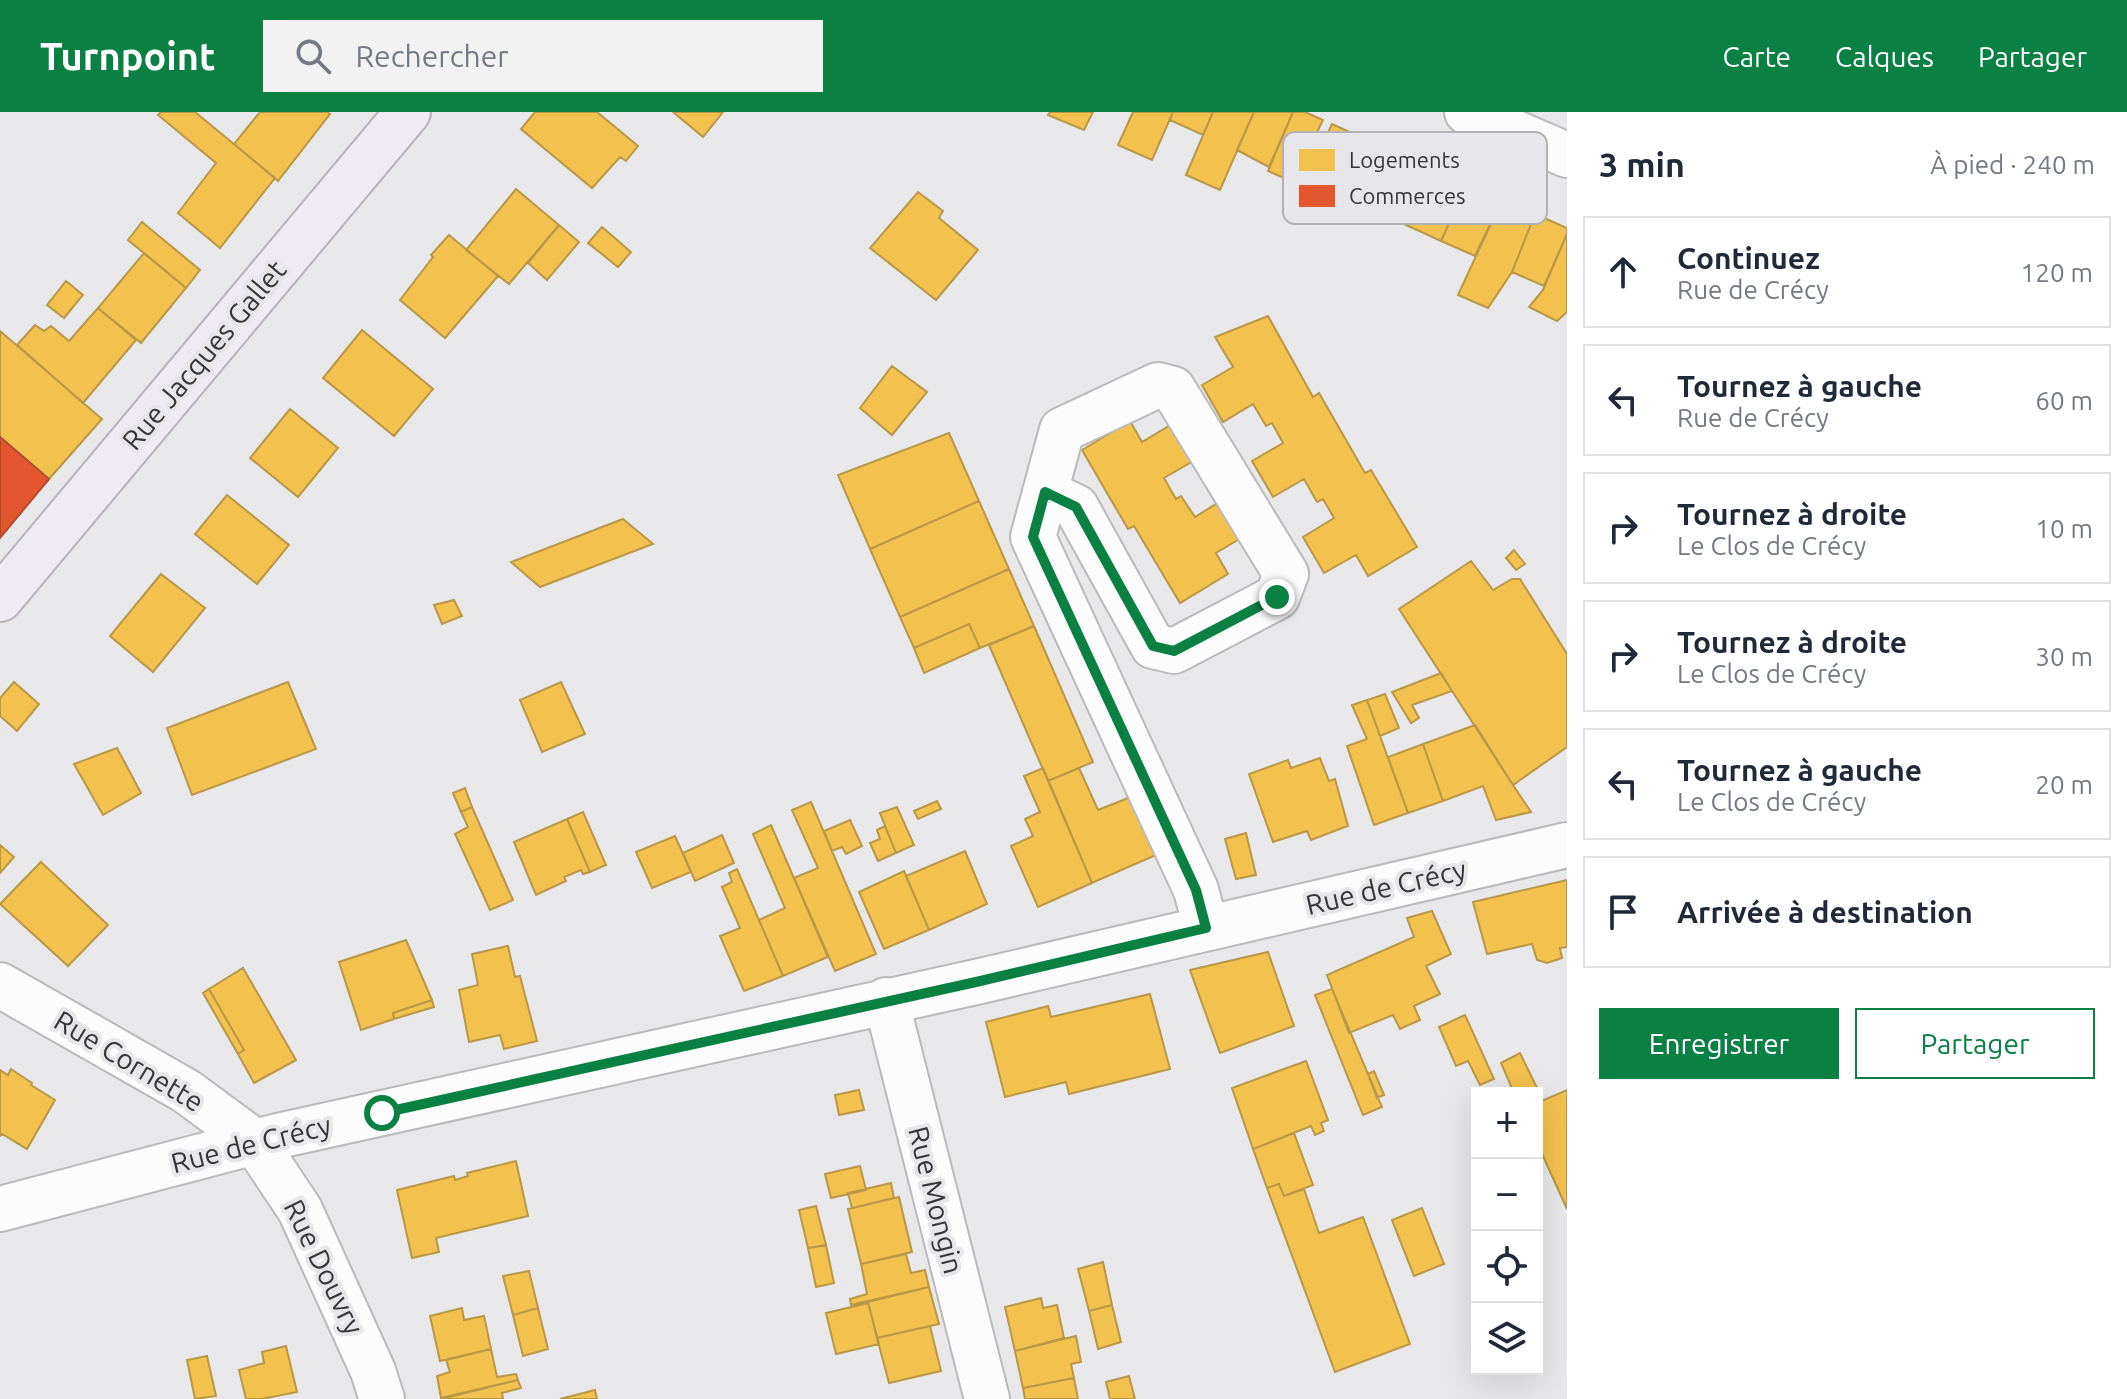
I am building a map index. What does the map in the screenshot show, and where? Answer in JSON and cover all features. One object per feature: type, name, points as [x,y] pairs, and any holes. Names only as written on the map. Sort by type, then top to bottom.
[{"type":"main road","name":"Rue Jacques Gallet","points":[[0,599],[408,112]]},
{"type":"street","points":[[1467,112],[1514,132]]},
{"type":"street","points":[[1547,146],[1567,155]]},
{"type":"street","points":[[1045,492],[1076,507],[1153,646],[1174,651],[1277,597],[1286,574],[1173,389],[1158,385],[1062,430],[1045,492],[1033,537],[1196,890],[1206,928]]},
{"type":"street","name":"Rue de Crécy","points":[[0,1209],[254,1141],[976,982],[1567,845]]},
{"type":"street","name":"Rue Cornette","points":[[0,985],[186,1091],[254,1141]]},
{"type":"street","name":"Rue Mongin","points":[[886,1000],[987,1399]]},
{"type":"street","name":"Rue Douvry","points":[[254,1141],[300,1210],[373,1371],[382,1399]]},
{"type":"building: Logements","points":[[161,112],[195,112],[275,178],[220,248],[178,213],[216,163],[158,115]]},
{"type":"building: Logements","points":[[260,112],[330,114],[278,181],[234,144]]},
{"type":"building: Logements","points":[[535,112],[597,112],[638,146],[626,161],[620,157],[592,188],[521,129]]},
{"type":"building: Logements","points":[[673,112],[723,112],[703,137]]},
{"type":"building: Logements","points":[[1050,112],[1093,112],[1084,130],[1048,115]]},
{"type":"building: Logements","points":[[1133,112],[1173,112],[1152,160],[1118,145]]},
{"type":"building: Logements","points":[[1173,112],[1213,112],[1203,135],[1170,120]]},
{"type":"building: Logements","points":[[1213,112],[1254,112],[1220,190],[1186,175]]},
{"type":"building: Logements","points":[[1254,112],[1293,112],[1269,167],[1237,150]]},
{"type":"building: Logements","points":[[1293,112],[1305,112],[1323,120],[1317,132],[1285,132]]},
{"type":"building: Logements","points":[[1332,124],[1350,132],[1328,132]]},
{"type":"building: Logements","points":[[1283,136],[1283,178],[1268,171]]},
{"type":"building: Logements","points":[[516,189],[559,225],[509,284],[466,250]]},
{"type":"building: Logements","points":[[918,192],[943,211],[939,218],[978,250],[936,300],[870,248]]},
{"type":"building: Logements","points":[[1547,219],[1567,228],[1544,286],[1512,272],[1531,224],[1547,224]]},
{"type":"building: Logements","points":[[142,222],[200,270],[186,288],[128,240]]},
{"type":"building: Logements","points":[[1409,224],[1449,224],[1441,241]]},
{"type":"building: Logements","points":[[1449,224],[1490,224],[1475,256],[1441,241]]},
{"type":"building: Logements","points":[[1491,224],[1531,224],[1512,272],[1488,308],[1458,295]]},
{"type":"building: Logements","points":[[559,225],[579,242],[547,280],[528,263]]},
{"type":"building: Logements","points":[[602,227],[631,252],[618,267],[588,243]]},
{"type":"building: Logements","points":[[1567,234],[1567,312],[1557,321],[1529,307],[1543,290]]},
{"type":"building: Logements","points":[[449,235],[498,276],[445,338],[400,300]]},
{"type":"building: Logements","points":[[144,253],[186,288],[141,343],[98,308]]},
{"type":"building: Logements","points":[[66,281],[83,295],[64,318],[47,305]]},
{"type":"building: Logements","points":[[98,308],[136,340],[83,403],[17,345],[35,325],[44,331],[51,326],[69,341]]},
{"type":"building: Logements","points":[[1268,316],[1313,397],[1319,393],[1365,473],[1371,470],[1417,547],[1368,576],[1356,555],[1324,573],[1303,537],[1334,518],[1323,499],[1317,502],[1304,479],[1273,497],[1252,461],[1283,443],[1272,423],[1266,426],[1253,404],[1223,422],[1202,385],[1233,367],[1215,337]]},
{"type":"building: Logements","points":[[362,330],[433,389],[394,436],[323,378]]},
{"type":"building: Logements","points":[[0,331],[102,419],[49,479],[0,437]]},
{"type":"building: Logements","points":[[892,366],[927,392],[892,435],[860,408]]},
{"type":"building: Logements","points":[[290,409],[338,448],[298,497],[250,458]]},
{"type":"building: Logements","points":[[1130,421],[1142,442],[1172,424],[1195,460],[1164,478],[1176,499],[1181,496],[1195,517],[1224,499],[1246,535],[1216,553],[1228,574],[1180,603],[1134,526],[1128,529],[1082,450]]},
{"type":"building: Logements","points":[[949,433],[979,501],[870,549],[838,475]]},
{"type":"building: Logements","points":[[227,495],[289,545],[257,584],[195,534]]},
{"type":"building: Logements","points":[[979,501],[1009,569],[900,617],[870,549]]},
{"type":"building: Logements","points":[[623,519],[653,544],[540,587],[511,562]]},
{"type":"building: Logements","points":[[1514,550],[1525,564],[1516,570],[1506,558]]},
{"type":"building: Logements","points":[[1471,561],[1493,590],[1512,579],[1520,579],[1567,654],[1567,747],[1513,785],[1399,609]]},
{"type":"building: Logements","points":[[1009,569],[1034,626],[980,648],[969,624],[914,648],[900,617]]},
{"type":"building: Logements","points":[[161,574],[205,608],[153,672],[110,636]]},
{"type":"building: Logements","points":[[454,600],[462,616],[442,624],[434,605]]},
{"type":"building: Logements","points":[[969,624],[980,648],[924,673],[914,648]]},
{"type":"building: Logements","points":[[1034,626],[1093,762],[1048,781],[989,645]]},
{"type":"building: Logements","points":[[1441,673],[1452,691],[1412,705],[1419,718],[1411,723],[1392,692]]},
{"type":"building: Logements","points":[[14,682],[39,704],[17,731],[0,716],[0,698]]},
{"type":"building: Logements","points":[[288,682],[316,749],[192,795],[167,728]]},
{"type":"building: Logements","points":[[561,682],[585,734],[542,752],[520,700]]},
{"type":"building: Logements","points":[[1385,694],[1399,728],[1380,736],[1367,700]]},
{"type":"building: Logements","points":[[1367,700],[1408,813],[1374,825],[1347,746],[1367,739],[1352,705]]},
{"type":"building: Logements","points":[[1475,725],[1531,812],[1496,820],[1483,786],[1443,801],[1423,744]]},
{"type":"building: Logements","points":[[1423,744],[1443,801],[1408,813],[1388,757]]},
{"type":"building: Logements","points":[[117,748],[141,793],[103,815],[74,764]]},
{"type":"building: Logements","points":[[1320,758],[1329,781],[1335,779],[1348,826],[1311,840],[1307,831],[1273,842],[1249,774],[1288,760],[1291,768]]},
{"type":"building: Logements","points":[[1043,768],[1092,883],[1038,907],[1011,846],[1033,836],[1025,819],[1040,812],[1024,776]]},
{"type":"building: Logements","points":[[1079,768],[1098,810],[1133,796],[1156,855],[1092,883],[1048,781]]},
{"type":"building: Logements","points":[[465,788],[472,807],[461,812],[453,793]]},
{"type":"building: Logements","points":[[937,801],[941,809],[918,819],[914,811]]},
{"type":"building: Logements","points":[[811,802],[876,954],[835,971],[794,878],[818,868],[792,810]]},
{"type":"building: Logements","points":[[472,807],[513,900],[490,910],[455,834],[468,827],[461,812]]},
{"type":"building: Logements","points":[[897,807],[914,845],[896,853],[880,813]]},
{"type":"building: Logements","points":[[583,812],[606,865],[590,872],[567,819]]},
{"type":"building: Logements","points":[[567,819],[590,872],[583,874],[581,870],[564,877],[566,881],[536,895],[514,842]]},
{"type":"building: Logements","points":[[850,820],[862,846],[846,854],[842,847],[832,851],[824,831]]},
{"type":"building: Logements","points":[[771,825],[828,957],[783,976],[759,920],[785,908],[753,834]]},
{"type":"building: Logements","points":[[885,826],[896,853],[878,861],[870,843],[880,839],[877,830]]},
{"type":"building: Logements","points":[[1246,833],[1256,875],[1236,879],[1225,839]]},
{"type":"building: Logements","points":[[722,835],[734,863],[695,881],[683,853]]},
{"type":"building: Logements","points":[[675,836],[691,872],[652,888],[636,852]]},
{"type":"building: Logements","points":[[0,845],[14,857],[0,873]]},
{"type":"building: Logements","points":[[965,851],[987,904],[929,930],[906,876]]},
{"type":"building: Logements","points":[[41,862],[108,925],[68,966],[0,904]]},
{"type":"building: Logements","points":[[737,869],[783,976],[744,991],[720,936],[740,928],[722,887],[732,882],[729,873]]},
{"type":"building: Logements","points":[[904,871],[929,930],[884,949],[859,892]]},
{"type":"building: Logements","points":[[1567,880],[1567,947],[1560,948],[1562,958],[1547,963],[1537,960],[1532,944],[1487,954],[1473,902]]},
{"type":"building: Logements","points":[[1432,911],[1451,954],[1426,966],[1440,994],[1414,1006],[1420,1020],[1400,1029],[1393,1015],[1349,1033],[1327,975],[1414,937],[1407,918]]},
{"type":"building: Logements","points":[[406,940],[432,1000],[393,1013],[394,1019],[361,1030],[339,962]]},
{"type":"building: Logements","points":[[508,946],[515,977],[520,976],[537,1041],[504,1049],[500,1035],[469,1042],[459,990],[478,985],[472,954]]},
{"type":"building: Logements","points":[[1268,952],[1294,1026],[1220,1053],[1190,970]]},
{"type":"building: Logements","points":[[243,968],[296,1060],[254,1083],[238,1054],[244,1050],[209,989]]},
{"type":"building: Logements","points":[[209,989],[244,1050],[238,1054],[203,993]]},
{"type":"building: Logements","points":[[1332,989],[1382,1107],[1363,1115],[1315,995]]},
{"type":"building: Logements","points":[[1150,994],[1170,1069],[1069,1094],[1066,1082],[1005,1097],[986,1022],[1048,1006],[1051,1017]]},
{"type":"building: Logements","points":[[432,1000],[434,1007],[394,1019],[393,1013]]},
{"type":"building: Logements","points":[[1465,1015],[1494,1079],[1480,1085],[1468,1061],[1456,1066],[1439,1027]]},
{"type":"building: Logements","points":[[1520,1053],[1537,1087],[1511,1087],[1501,1063]]},
{"type":"building: Logements","points":[[1306,1061],[1328,1120],[1321,1123],[1324,1131],[1315,1135],[1311,1126],[1253,1149],[1232,1088]]},
{"type":"building: Logements","points":[[11,1069],[55,1100],[27,1149],[2,1134],[0,1136],[0,1070],[8,1075]]},
{"type":"building: Logements","points":[[1374,1071],[1384,1095],[1377,1098],[1368,1074]]},
{"type":"building: Logements","points":[[859,1090],[864,1110],[839,1115],[835,1095]]},
{"type":"building: Logements","points":[[1567,1090],[1567,1209],[1543,1156],[1543,1100]]},
{"type":"building: Logements","points":[[1294,1133],[1313,1185],[1284,1196],[1279,1184],[1267,1188],[1253,1149]]},
{"type":"building: Logements","points":[[516,1161],[528,1216],[436,1238],[439,1252],[412,1258],[397,1190],[454,1176],[455,1180],[468,1176],[467,1173]]},
{"type":"building: Logements","points":[[860,1166],[866,1190],[831,1198],[825,1174]]},
{"type":"building: Logements","points":[[891,1183],[894,1198],[852,1208],[848,1193]]},
{"type":"building: Logements","points":[[1279,1184],[1284,1196],[1304,1189],[1319,1233],[1363,1217],[1410,1344],[1335,1372],[1267,1188]]},
{"type":"building: Logements","points":[[899,1197],[912,1252],[861,1264],[848,1209]]},
{"type":"building: Logements","points":[[816,1206],[826,1245],[808,1248],[799,1210]]},
{"type":"building: Logements","points":[[1422,1208],[1444,1264],[1414,1276],[1392,1220]]},
{"type":"building: Logements","points":[[826,1245],[834,1283],[816,1287],[808,1248]]},
{"type":"building: Logements","points":[[906,1254],[911,1273],[925,1270],[929,1287],[851,1305],[850,1299],[867,1294],[861,1264]]},
{"type":"building: Logements","points":[[1103,1262],[1112,1305],[1089,1311],[1078,1269]]},
{"type":"building: Logements","points":[[529,1271],[538,1308],[513,1315],[503,1276]]},
{"type":"building: Logements","points":[[929,1287],[939,1324],[877,1338],[868,1302]]},
{"type":"building: Logements","points":[[1041,1298],[1043,1308],[1057,1305],[1064,1338],[1015,1351],[1005,1307]]},
{"type":"building: Logements","points":[[868,1303],[879,1344],[836,1354],[826,1313]]},
{"type":"building: Logements","points":[[1112,1305],[1121,1342],[1098,1349],[1089,1311]]},
{"type":"building: Logements","points":[[462,1308],[464,1320],[484,1316],[491,1349],[440,1361],[430,1316]]},
{"type":"building: Logements","points":[[538,1308],[548,1349],[523,1356],[513,1315]]},
{"type":"building: Logements","points":[[930,1326],[941,1371],[889,1383],[877,1338]]},
{"type":"building: Logements","points":[[1076,1336],[1081,1362],[1071,1364],[1074,1378],[1023,1388],[1015,1351]]},
{"type":"building: Logements","points":[[286,1346],[297,1392],[246,1399],[239,1370],[264,1363],[262,1352]]},
{"type":"building: Logements","points":[[491,1349],[497,1377],[516,1374],[518,1380],[441,1398],[437,1376],[450,1372],[446,1360]]},
{"type":"building: Logements","points":[[207,1356],[216,1396],[195,1399],[187,1360]]},
{"type":"building: Logements","points":[[1129,1376],[1135,1399],[1110,1399],[1106,1382]]},
{"type":"building: Logements","points":[[1074,1378],[1078,1399],[1025,1399],[1023,1388]]},
{"type":"building: Logements","points":[[518,1380],[521,1388],[502,1393],[503,1399],[441,1399]]},
{"type":"building: Logements","points":[[595,1390],[597,1399],[560,1399]]},
{"type":"building: Commerces","points":[[0,437],[49,479],[0,538]]},
{"type":"route","points":[[382,1113],[1206,928],[1196,890],[1033,537],[1045,492],[1076,507],[1153,646],[1174,651],[1277,597]]}]
